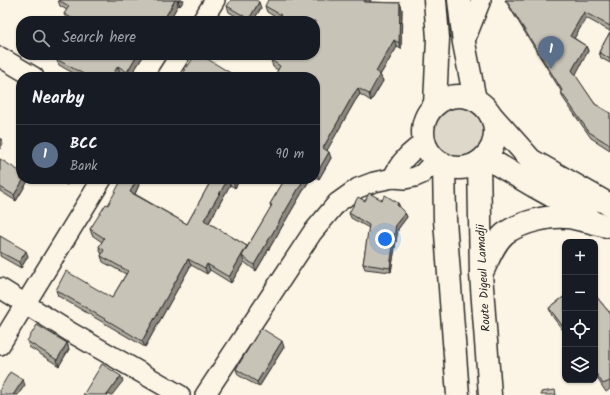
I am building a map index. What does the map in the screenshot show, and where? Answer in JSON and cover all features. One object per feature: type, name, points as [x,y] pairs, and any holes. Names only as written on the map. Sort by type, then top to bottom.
[{"type":"main road","points":[[435,0],[438,38],[435,105]]},
{"type":"main road","points":[[459,0],[464,43],[483,107],[494,139],[482,159],[462,168],[440,162],[431,155],[424,142],[423,132],[424,122],[428,112],[444,99],[454,96],[465,96],[483,107],[531,160],[609,219]]},
{"type":"main road","points":[[482,159],[534,186],[609,219]]},
{"type":"main road","name":"Route Digeul Lamadji","points":[[482,159],[481,274],[490,395]]},
{"type":"main road","points":[[440,162],[445,220],[454,391]]},
{"type":"main road","points":[[481,274],[495,247],[507,233],[527,224],[542,219],[566,217],[609,219]]},
{"type":"street","points":[[205,16],[215,0]]},
{"type":"street","points":[[464,43],[481,0]]},
{"type":"street","points":[[0,57],[26,72]]},
{"type":"street","points":[[169,72],[177,60]]},
{"type":"street","points":[[393,178],[397,167],[404,158],[424,142]]},
{"type":"street","points":[[205,395],[324,217],[337,203],[358,188],[393,178],[405,179],[415,177],[440,162]]},
{"type":"street","points":[[0,344],[99,184]]},
{"type":"street","points":[[0,288],[72,333],[180,395]]},
{"type":"shaded area","points":[[460,107],[470,109],[478,115],[484,123],[486,133],[484,143],[478,151],[470,157],[460,159],[450,157],[442,151],[436,143],[434,133],[436,123],[442,115],[450,109]]},
{"type":"building","points":[[58,0],[175,0],[166,16],[68,16],[64,14],[69,6]]},
{"type":"building","points":[[231,0],[256,0],[259,2],[251,16],[244,16],[227,6]]},
{"type":"building","points":[[268,0],[365,0],[364,2],[400,3],[399,43],[394,40],[376,72],[380,74],[369,94],[358,88],[353,95],[323,148],[329,152],[320,168],[320,72],[277,72],[280,66],[271,60],[320,60],[320,16],[280,16],[281,15],[265,6]]},
{"type":"building","points":[[506,0],[610,0],[610,26],[584,12],[570,36],[586,46],[572,70],[595,104],[610,113],[610,145],[589,132],[561,92],[562,90]]},
{"type":"building","points":[[610,32],[610,59],[599,52]]},
{"type":"building","points":[[58,60],[134,60],[127,72],[118,66],[114,72],[80,72]]},
{"type":"building","points":[[192,60],[209,60],[229,72],[184,72]]},
{"type":"building","points":[[0,159],[16,169],[16,184],[21,184],[14,195],[0,187]]},
{"type":"building","points":[[119,184],[134,184],[130,192],[187,224],[209,184],[225,184],[204,220],[247,246],[229,277],[207,264],[205,268],[188,259],[142,341],[56,290],[66,271],[112,298],[128,271],[101,256],[104,250],[99,247],[104,238],[90,229],[106,204],[108,205]]},
{"type":"building","points":[[282,184],[301,184],[254,265],[242,256],[272,205],[270,204]]},
{"type":"building","points":[[369,193],[382,200],[385,195],[398,203],[397,205],[405,213],[396,224],[390,268],[363,264],[369,225],[349,213],[358,197],[365,201]]},
{"type":"building","points":[[0,236],[26,251],[19,262],[0,252]]},
{"type":"building","points":[[562,298],[562,325],[549,308]]},
{"type":"building","points":[[598,299],[610,312],[610,381],[603,384],[598,376]]},
{"type":"building","points":[[37,325],[67,343],[57,360],[27,341]]},
{"type":"building","points":[[261,328],[282,341],[257,382],[236,369]]},
{"type":"building","points":[[102,364],[121,376],[107,395],[83,395]]},
{"type":"building","points":[[10,372],[23,380],[13,395],[0,395],[0,389]]},
{"type":"building","points":[[555,390],[556,395],[541,395],[541,392]]},
{"type":"place","name":"BCC","points":[[551,69]]}]
